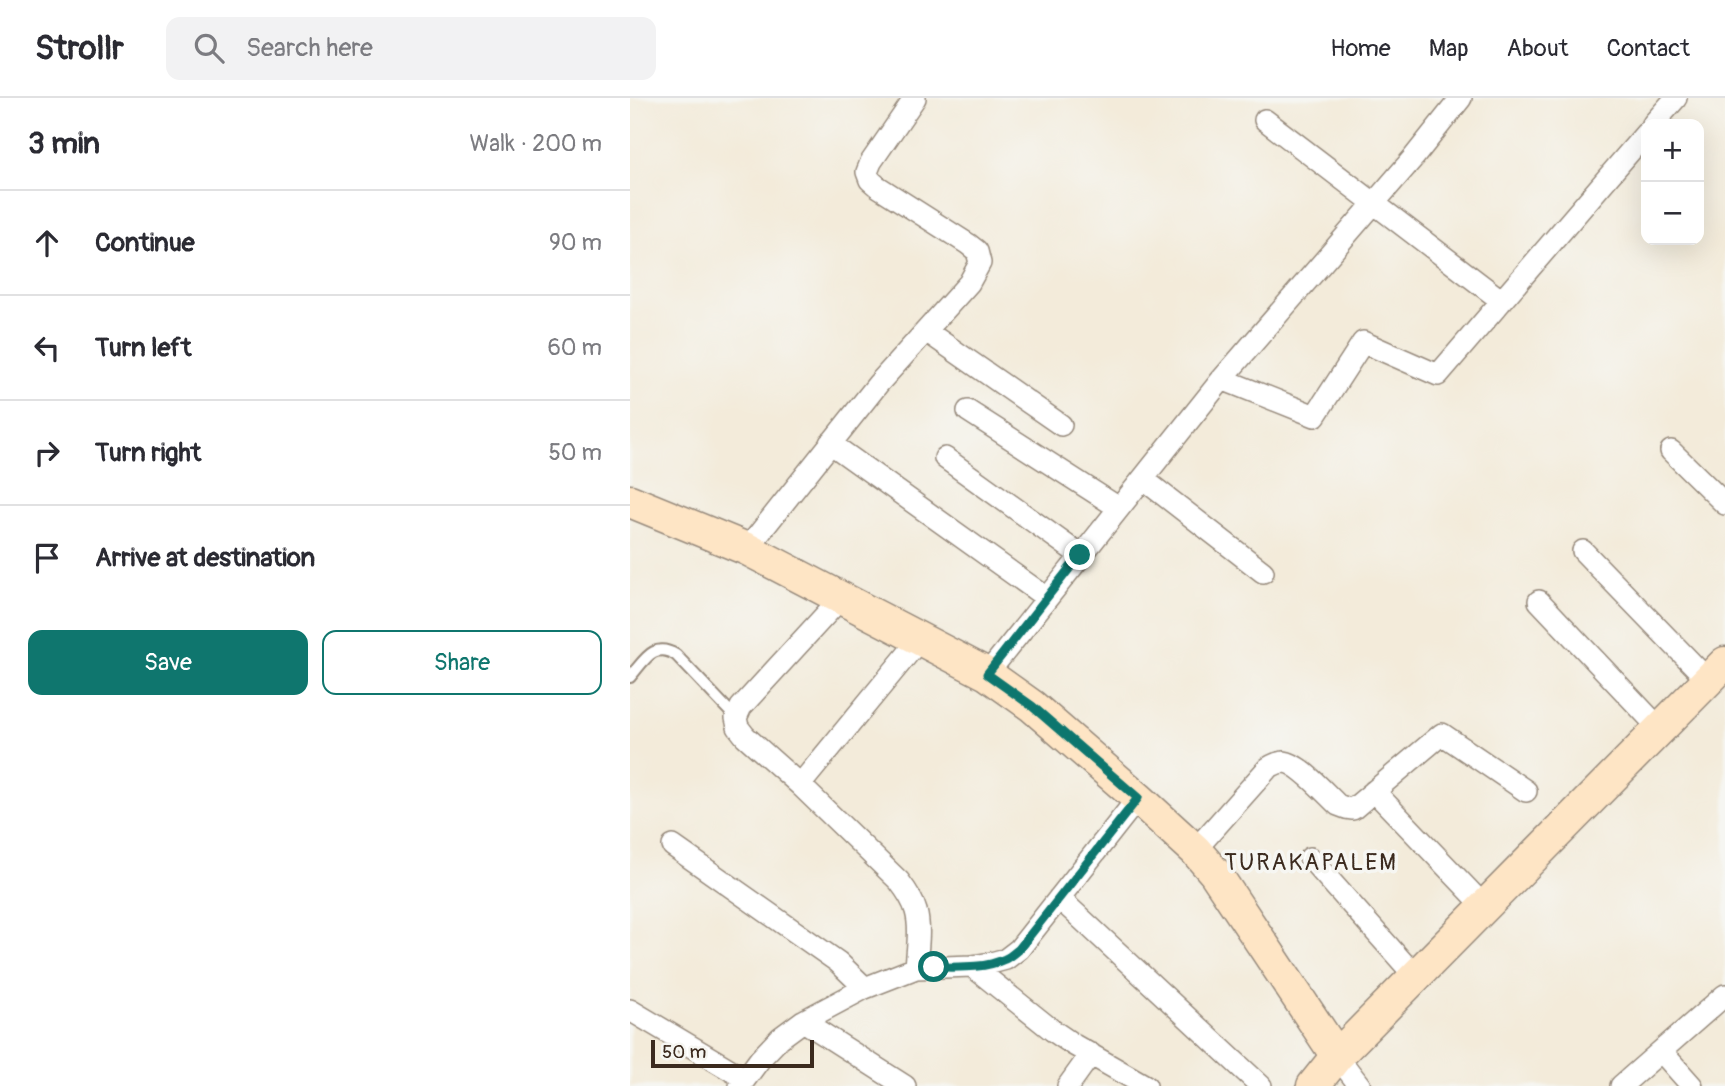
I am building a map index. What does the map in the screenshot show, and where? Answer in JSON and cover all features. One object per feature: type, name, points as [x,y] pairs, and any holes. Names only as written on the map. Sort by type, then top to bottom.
[{"type":"main road","points":[[630,501],[747,549],[987,674],[1032,706],[1195,850],[1215,873],[1336,1056]]},
{"type":"main road","points":[[1313,1086],[1336,1056],[1716,671]]},
{"type":"street","points":[[747,549],[878,384],[969,283],[980,263],[977,251],[968,244],[870,180],[867,172],[871,162],[915,98]]},
{"type":"street","points":[[987,674],[1222,379],[1414,157],[1461,98]]},
{"type":"street","points":[[1657,119],[1676,98]]},
{"type":"street","points":[[1265,120],[1502,301]]},
{"type":"street","points":[[1222,379],[1315,416],[1363,342],[1438,375],[1641,139]]},
{"type":"street","points":[[926,331],[1061,425]]},
{"type":"street","points":[[968,411],[1119,508]]},
{"type":"street","points":[[830,443],[1048,598]]},
{"type":"street","points":[[1671,451],[1725,504]]},
{"type":"street","points":[[945,458],[1080,555]]},
{"type":"street","points":[[1143,479],[1263,572]]},
{"type":"street","points":[[1583,551],[1716,671]]},
{"type":"street","points":[[841,598],[741,707],[736,718],[738,727],[745,736],[899,881],[916,911],[916,968]]},
{"type":"street","points":[[1539,601],[1658,728]]},
{"type":"street","points":[[800,785],[920,639]]},
{"type":"street","points":[[1195,850],[1268,768],[1282,762],[1297,768],[1338,805],[1353,808],[1442,734],[1526,791]]},
{"type":"street","points":[[1374,791],[1484,906]]},
{"type":"street","points":[[630,1010],[742,1082],[780,1038],[803,1021],[865,988],[916,968],[972,966],[1006,959],[1019,949],[1138,798]]},
{"type":"street","points":[[673,846],[838,962],[865,988]]},
{"type":"street","points":[[1310,858],[1415,976]]},
{"type":"street","points":[[1059,898],[1261,1086]]},
{"type":"street","points":[[972,966],[1052,1030],[1146,1086]]},
{"type":"street","points":[[1621,1086],[1725,995]]},
{"type":"street","points":[[803,1021],[905,1086]]},
{"type":"street","points":[[1661,1051],[1692,1086]]},
{"type":"street","points":[[1068,1086],[1091,1055]]},
{"type":"street","points":[[1336,1056],[1360,1086]]},
{"type":"lane","points":[[630,677],[651,653],[667,649],[676,655],[736,718]]},
{"type":"district","name":"TURAKAPALEM","points":[[1311,862]]},
{"type":"route","points":[[934,967],[991,963],[1006,959],[1019,949],[1138,798],[1032,706],[987,674],[1080,555]]}]
